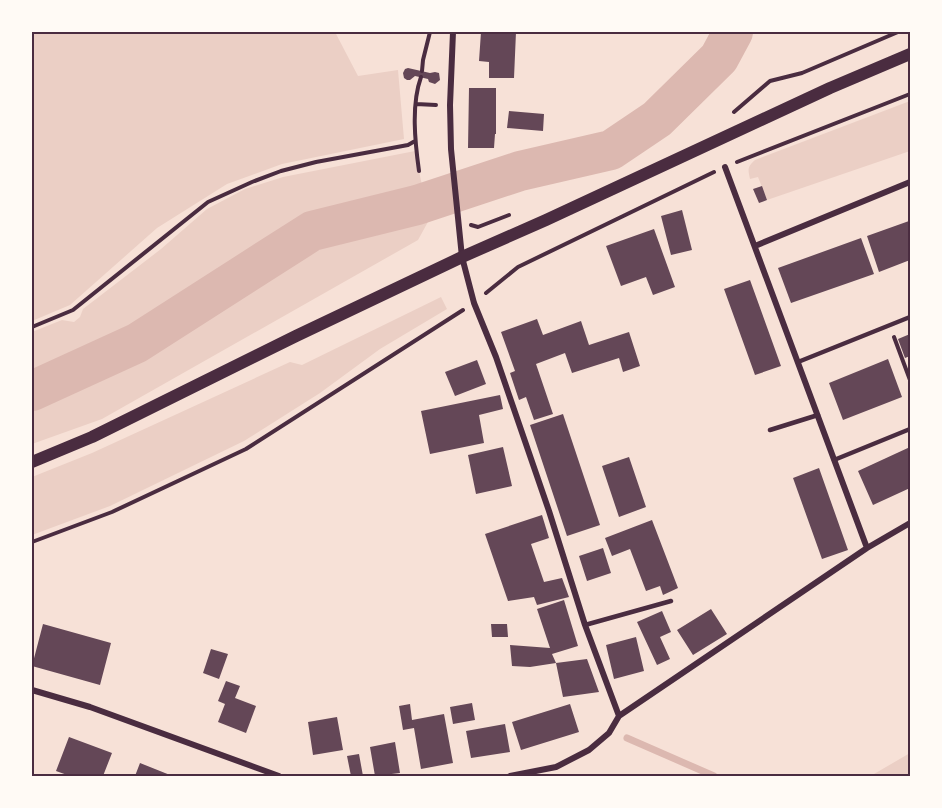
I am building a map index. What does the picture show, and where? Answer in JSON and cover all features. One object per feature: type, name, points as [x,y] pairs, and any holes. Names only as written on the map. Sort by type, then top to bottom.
[{"type":"main road","points":[[32,462],[92,437],[462,257],[830,88],[910,54]]},
{"type":"street","points":[[453,32],[451,150],[462,257],[474,303],[496,357],[585,625],[619,716]]},
{"type":"street","points":[[725,167],[867,548]]},
{"type":"street","points":[[755,246],[910,183]]},
{"type":"street","points":[[510,777],[556,767],[589,750],[609,733],[619,716],[867,548],[910,523]]},
{"type":"street","points":[[32,690],[90,707],[279,777]]},
{"type":"lane","points":[[798,362],[910,316]]},
{"type":"lane","points":[[770,430],[818,415]]},
{"type":"lane","points":[[834,460],[910,429]]},
{"type":"lane","points":[[585,625],[671,601]]},
{"type":"path","points":[[422,71],[430,32]]},
{"type":"path","points":[[770,81],[802,73],[898,32]]},
{"type":"path","points":[[419,171],[415,141],[416,90],[421,77]]},
{"type":"path","points":[[32,542],[112,512],[246,449],[474,303],[518,267],[725,167],[910,94]]},
{"type":"path","points":[[416,104],[450,105]]},
{"type":"path","points":[[32,327],[73,310],[208,202],[281,171],[408,145],[415,141]]},
{"type":"path","points":[[889,325],[910,380]]},
{"type":"shaded area","points":[[32,32],[335,32],[358,76],[398,70],[404,139],[282,164],[227,184],[157,228],[70,305],[32,321]]},
{"type":"shaded area","points":[[910,101],[910,151],[767,200],[758,177],[750,179],[749,169],[755,160]]},
{"type":"shaded area","points":[[415,151],[429,220],[418,240],[102,419],[32,444],[32,332],[62,320],[74,322],[80,317],[83,309],[161,249],[207,209],[245,189],[283,177]]},
{"type":"shaded area","points":[[441,297],[447,309],[380,349],[320,393],[244,441],[110,506],[32,535],[32,477],[92,453],[290,362],[302,365]]},
{"type":"shaded area","points":[[910,753],[910,776],[873,776],[874,774]]},
{"type":"building","points":[[481,32],[516,32],[514,78],[489,78],[489,62],[479,61]]},
{"type":"building","points":[[408,68],[439,73],[440,80],[435,84],[429,82],[428,79],[415,76],[407,80],[403,73]]},
{"type":"building","points":[[469,88],[496,88],[494,148],[468,148]]},
{"type":"building","points":[[509,111],[544,114],[543,131],[507,128]]},
{"type":"building","points":[[762,186],[767,200],[759,203],[753,189]]},
{"type":"building","points":[[682,210],[692,250],[671,255],[661,216]]},
{"type":"building","points":[[910,221],[910,260],[879,272],[867,236]]},
{"type":"building","points":[[654,229],[675,287],[653,295],[646,277],[621,286],[606,246]]},
{"type":"building","points":[[861,238],[874,274],[791,303],[778,268]]},
{"type":"building","points":[[750,280],[781,366],[755,375],[724,289]]},
{"type":"building","points":[[537,319],[543,335],[581,321],[589,345],[629,332],[640,366],[623,372],[619,358],[572,373],[565,353],[536,364],[553,414],[534,420],[526,397],[519,400],[510,373],[515,371],[501,332]]},
{"type":"building","points":[[910,334],[910,356],[905,358],[898,339]]},
{"type":"building","points":[[888,359],[902,397],[843,420],[829,383]]},
{"type":"building","points":[[477,360],[486,384],[455,396],[445,372]]},
{"type":"building","points":[[500,395],[503,409],[479,415],[484,443],[430,454],[421,411]]},
{"type":"building","points":[[563,414],[600,525],[567,536],[530,425]]},
{"type":"building","points":[[503,447],[512,486],[476,494],[468,455]]},
{"type":"building","points":[[910,447],[910,488],[873,505],[858,471]]},
{"type":"building","points":[[629,457],[646,507],[619,517],[602,466]]},
{"type":"building","points":[[819,468],[848,550],[822,559],[793,478]]},
{"type":"building","points":[[542,515],[549,538],[531,544],[544,582],[562,578],[569,597],[537,605],[534,597],[508,601],[485,534]]},
{"type":"building","points":[[652,520],[678,588],[663,595],[660,586],[646,591],[630,549],[612,556],[605,538]]},
{"type":"building","points":[[603,548],[611,573],[587,581],[579,556]]},
{"type":"building","points":[[564,600],[578,646],[552,654],[556,663],[530,667],[512,666],[510,645],[550,648],[537,609]]},
{"type":"building","points":[[711,609],[727,634],[693,655],[677,630]]},
{"type":"building","points":[[662,611],[671,632],[660,637],[670,659],[657,665],[637,622]]},
{"type":"building","points":[[43,624],[111,643],[100,685],[32,666]]},
{"type":"building","points":[[491,624],[507,624],[508,637],[492,637]]},
{"type":"building","points":[[636,637],[644,671],[614,679],[606,645]]},
{"type":"building","points":[[211,649],[228,654],[219,679],[203,673]]},
{"type":"building","points":[[587,659],[599,692],[563,697],[556,663]]},
{"type":"building","points":[[226,681],[240,686],[235,698],[256,706],[246,733],[218,722],[225,704],[218,701]]},
{"type":"building","points":[[472,703],[475,720],[453,724],[450,707]]},
{"type":"building","points":[[410,704],[412,720],[444,714],[453,763],[421,769],[414,728],[403,730],[399,706]]},
{"type":"building","points":[[570,704],[579,732],[521,750],[512,722]]},
{"type":"building","points":[[337,717],[343,750],[313,755],[308,722]]},
{"type":"building","points":[[505,724],[510,752],[471,758],[466,731]]},
{"type":"building","points":[[69,737],[112,753],[103,776],[70,776],[56,771]]},
{"type":"building","points":[[395,742],[400,773],[375,776],[370,747]]},
{"type":"building","points":[[359,754],[363,776],[351,776],[347,756]]},
{"type":"building","points":[[140,763],[170,775],[170,776],[135,776]]},
{"type":"waterway","points":[[32,391],[137,343],[312,231],[417,205],[520,171],[611,150],[657,119],[719,58],[733,32]]},
{"type":"waterway","points":[[627,738],[714,776]]}]
